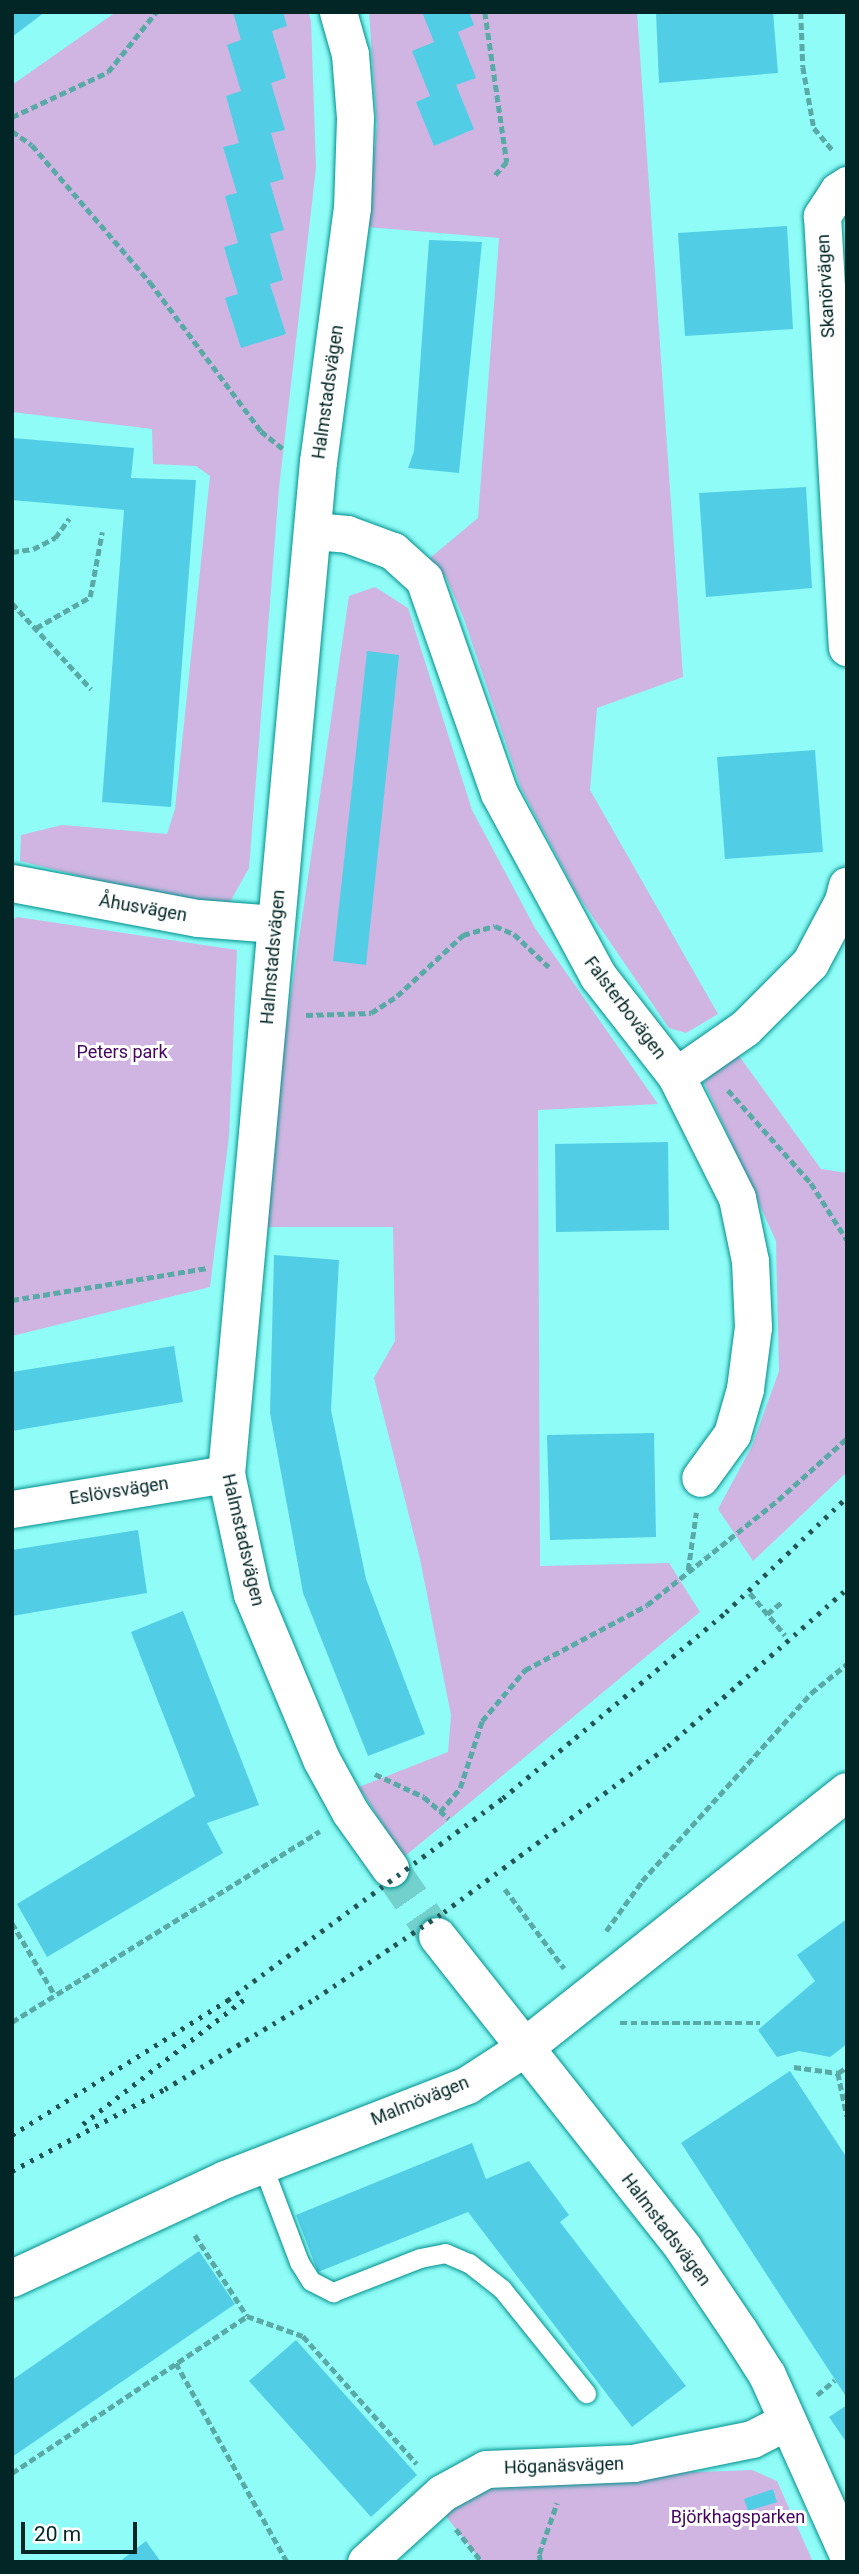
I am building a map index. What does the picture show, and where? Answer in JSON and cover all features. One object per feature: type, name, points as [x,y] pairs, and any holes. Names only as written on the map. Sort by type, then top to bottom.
[{"type":"street","name":"Halmstadsvägen","points":[[338,12],[350,54],[355,118],[352,207],[318,461],[314,531],[275,923],[226,1474],[252,1594],[321,1759],[350,1812],[390,1868]]},
{"type":"street","name":"Skanörvägen","points":[[847,185],[838,191],[822,216],[847,647]]},
{"type":"street","name":"Falsterbovägen","points":[[314,531],[347,534],[393,551],[424,579],[499,793],[598,976],[688,1068],[737,1198],[750,1261],[753,1327],[745,1389],[732,1434],[700,1478]]},
{"type":"street","name":"Åhusvägen","points":[[12,883],[198,918],[275,923]]},
{"type":"street","points":[[688,1068],[745,1028],[810,963],[843,901],[847,885]]},
{"type":"street","name":"Eslövsvägen","points":[[12,1509],[226,1474]]},
{"type":"street","name":"Malmövägen","points":[[12,2278],[183,2197],[467,2085],[524,2048],[847,1792]]},
{"type":"street","name":"Halmstadsvägen","points":[[437,1936],[683,2248],[767,2375],[847,2553]]},
{"type":"street","name":"Höganäsvägen","points":[[366,2562],[442,2493],[486,2469],[633,2463],[752,2439],[787,2421]]},
{"type":"lane","points":[[262,2164],[299,2262],[311,2281],[333,2292],[420,2258],[445,2253],[470,2263],[502,2289],[586,2393]]},
{"type":"path","points":[[12,117],[108,72],[156,12]]},
{"type":"path","points":[[485,12],[507,162],[495,176]]},
{"type":"path","points":[[801,12],[803,67],[814,128],[834,153],[847,155]]},
{"type":"path","points":[[12,131],[32,145],[150,282],[261,431],[288,453],[318,461]]},
{"type":"path","points":[[12,552],[33,549],[55,538],[69,519]]},
{"type":"path","points":[[36,628],[90,597],[102,532]]},
{"type":"path","points":[[12,603],[91,689]]},
{"type":"path","points":[[295,1016],[371,1013],[397,996],[463,935],[495,926],[514,934],[547,967],[598,976]]},
{"type":"path","points":[[688,1068],[811,1183],[847,1240]]},
{"type":"path","points":[[12,1300],[186,1269],[244,1266]]},
{"type":"path","points":[[440,1812],[460,1788],[482,1721],[525,1670],[647,1605],[778,1500],[847,1438]]},
{"type":"path","points":[[687,1571],[700,1478]]},
{"type":"path","points":[[750,1593],[785,1634]]},
{"type":"path","points":[[767,1614],[782,1602]]},
{"type":"path","points":[[598,1942],[651,1871],[811,1693],[847,1664]]},
{"type":"path","points":[[321,1759],[360,1764],[424,1797],[449,1819]]},
{"type":"path","points":[[12,2022],[350,1812]]},
{"type":"path","points":[[505,1889],[565,1968]]},
{"type":"path","points":[[12,1923],[55,1995]]},
{"type":"path","points":[[609,2022],[760,2022]]},
{"type":"path","points":[[794,2067],[847,2072]]},
{"type":"path","points":[[838,2073],[847,2067]]},
{"type":"path","points":[[838,2073],[847,2116]]},
{"type":"path","points":[[183,2197],[195,2237],[247,2316],[303,2336],[442,2493]]},
{"type":"path","points":[[12,2473],[247,2316]]},
{"type":"path","points":[[176,2363],[286,2562]]},
{"type":"path","points":[[540,2562],[539,2554],[558,2500]]},
{"type":"green space","points":[[116,12],[308,12],[311,21],[316,168],[279,488],[249,868],[230,902],[164,897],[20,861],[21,835],[62,825],[167,834],[175,809],[210,476],[196,466],[153,464],[152,429],[12,412],[12,85]]},
{"type":"green space","points":[[369,12],[637,12],[683,677],[597,708],[590,790],[718,1014],[686,1033],[669,1028],[577,894],[521,788],[464,619],[446,577],[430,558],[478,518],[499,238],[367,227],[377,125]]},
{"type":"green space","points":[[375,587],[408,608],[472,810],[535,928],[658,1104],[538,1110],[540,1566],[669,1563],[700,1612],[404,1857],[359,1787],[448,1752],[451,1715],[420,1559],[374,1378],[395,1341],[393,1227],[257,1227],[349,596]]},
{"type":"green space","name":"Peters park","points":[[17,917],[237,950],[229,1136],[210,1287],[12,1336],[12,921]]},
{"type":"green space","points":[[737,1053],[821,1169],[847,1173],[847,1472],[753,1561],[718,1509],[752,1446],[779,1371],[776,1241],[704,1082]]},
{"type":"green space","name":"Björkhagsparken","points":[[752,2470],[777,2481],[813,2562],[482,2562],[437,2505],[484,2480]]},
{"type":"building","points":[[12,12],[45,12],[12,37]]},
{"type":"building","points":[[233,12],[283,12],[287,26],[272,31],[286,78],[271,83],[285,130],[271,133],[284,179],[270,183],[284,230],[270,234],[283,280],[270,284],[286,334],[241,348],[225,298],[238,294],[224,247],[238,243],[225,196],[237,193],[223,147],[239,143],[226,96],[241,91],[227,45],[241,40]]},
{"type":"building","points":[[422,12],[469,12],[474,25],[458,32],[476,78],[456,85],[474,129],[434,146],[416,102],[430,96],[412,51],[434,42]]},
{"type":"building","points":[[656,12],[773,12],[778,73],[659,83]]},
{"type":"building","points":[[787,226],[793,329],[685,336],[678,233]]},
{"type":"building","points":[[429,240],[482,242],[459,473],[408,468],[414,451]]},
{"type":"building","points":[[12,438],[134,448],[131,478],[196,480],[171,807],[102,802],[124,510],[12,500]]},
{"type":"building","points":[[806,487],[812,588],[706,597],[699,493]]},
{"type":"building","points":[[367,651],[399,655],[366,965],[333,961]]},
{"type":"building","points":[[815,750],[823,852],[725,859],[717,757]]},
{"type":"building","points":[[668,1142],[669,1230],[556,1232],[555,1144]]},
{"type":"building","points":[[274,1255],[339,1260],[331,1410],[366,1579],[425,1734],[368,1756],[303,1593],[270,1413]]},
{"type":"building","points":[[174,1346],[183,1402],[12,1431],[12,1372]]},
{"type":"building","points":[[654,1433],[656,1537],[550,1540],[547,1435]]},
{"type":"building","points":[[138,1530],[147,1593],[12,1616],[12,1550]]},
{"type":"building","points":[[183,1611],[259,1805],[207,1823],[223,1853],[47,1957],[17,1904],[195,1796],[131,1632]]},
{"type":"building","points":[[847,1919],[847,2044],[830,2057],[799,2051],[777,2057],[758,2030],[815,1981],[797,1955]]},
{"type":"building","points":[[790,2071],[847,2158],[847,2398],[681,2143]]},
{"type":"building","points":[[472,2143],[486,2179],[529,2161],[569,2215],[560,2222],[686,2386],[632,2427],[468,2212],[318,2272],[296,2215]]},
{"type":"building","points":[[199,2251],[235,2304],[12,2457],[12,2380]]},
{"type":"building","points":[[296,2340],[417,2475],[371,2517],[249,2381]]},
{"type":"building","points":[[847,2405],[847,2443],[829,2417]]},
{"type":"building","points":[[773,2489],[777,2502],[748,2511],[744,2499]]},
{"type":"building","points":[[146,2541],[161,2562],[119,2562]]},
{"type":"tunnel","points":[[390,1868],[437,1936]]},
{"type":"railway","points":[[12,2135],[228,2000],[503,1798],[726,1612],[847,1497]]},
{"type":"railway","points":[[12,2171],[165,2089],[316,1998],[444,1912],[668,1746],[847,1589]]},
{"type":"railway","points":[[83,2124],[246,1998]]}]
